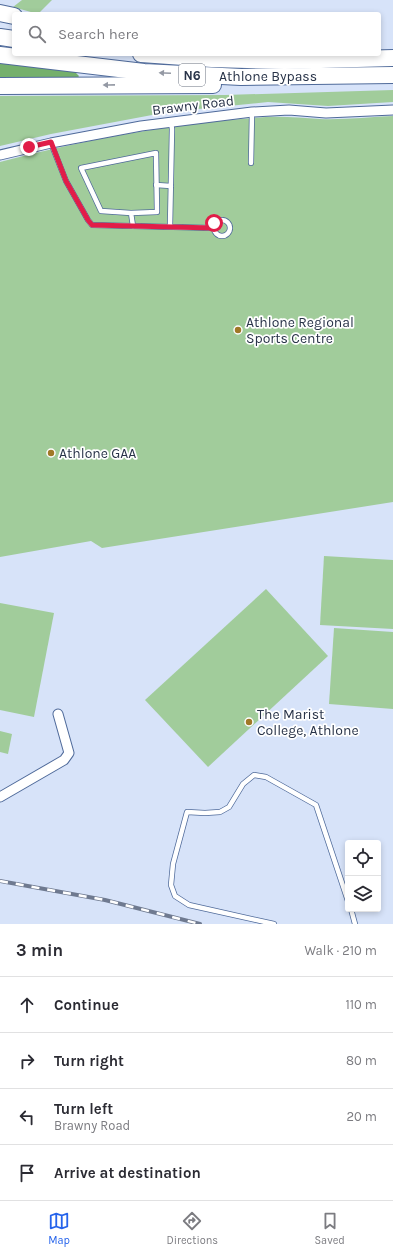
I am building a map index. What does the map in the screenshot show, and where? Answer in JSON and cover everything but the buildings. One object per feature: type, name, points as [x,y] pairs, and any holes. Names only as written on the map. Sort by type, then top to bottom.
[{"type":"highway","points":[[0,13],[12,16]]},
{"type":"highway","points":[[0,37],[12,39]]},
{"type":"highway","name":"Athlone Bypass","points":[[0,55],[144,72],[241,78],[389,75]]},
{"type":"highway","name":"Athlone Bypass","points":[[169,56],[285,61],[388,58]]},
{"type":"highway","name":"N6","points":[[356,56],[388,58]]},
{"type":"highway","name":"N6","points":[[0,86],[252,85],[345,82],[389,75]]},
{"type":"street","name":"Brawny Road","points":[[0,154],[51,142],[170,122],[252,112],[285,110],[332,113],[393,110]]},
{"type":"street","points":[[0,797],[64,760],[69,753],[58,714]]},
{"type":"lane","points":[[251,163],[252,112]]},
{"type":"lane","points":[[170,122],[172,129],[170,226]]},
{"type":"lane","points":[[51,142],[66,181],[92,225],[213,228]]},
{"type":"lane","points":[[156,153],[157,212],[131,213],[101,211],[81,168],[156,153]]},
{"type":"lane","points":[[156,185],[170,186]]},
{"type":"lane","points":[[131,213],[133,226]]},
{"type":"lane","points":[[274,924],[189,905],[175,896],[171,885],[173,864],[187,812],[220,812],[229,807],[243,784],[254,775],[266,776],[316,805],[345,892]]},
{"type":"lane","points":[[351,912],[355,924]]},
{"type":"green space","points":[[22,0],[52,0],[40,12],[31,12],[13,7]]},
{"type":"green space","points":[[0,63],[75,72],[79,76],[77,79],[0,81]]},
{"type":"green space","points":[[393,90],[393,102],[328,106],[268,102],[168,112],[51,134],[0,146],[0,96],[225,95]]},
{"type":"green space","name":"Athlone Regional Sports Centre","points":[[393,116],[393,502],[102,548],[91,541],[0,557],[0,162],[98,139],[199,123],[266,117],[347,119]]},
{"type":"green space","points":[[324,556],[393,560],[393,629],[320,625]]},
{"type":"green space","points":[[266,589],[328,656],[208,767],[145,700]]},
{"type":"green space","points":[[0,603],[54,613],[34,717],[0,710]]},
{"type":"green space","points":[[334,628],[393,632],[393,709],[329,704]]},
{"type":"green space","points":[[0,731],[12,734],[8,754],[0,752]]},
{"type":"railway","points":[[0,881],[105,900],[200,924]]},
{"type":"place","name":"Athlone Regional Sports Centre","points":[[238,330]]},
{"type":"place","name":"Athlone GAA","points":[[51,453]]},
{"type":"place","name":"The Marist College, Athlone","points":[[249,722]]},
{"type":"route","points":[[29,147],[51,142],[66,181],[92,225],[182,226],[213,228],[214,223]]}]
